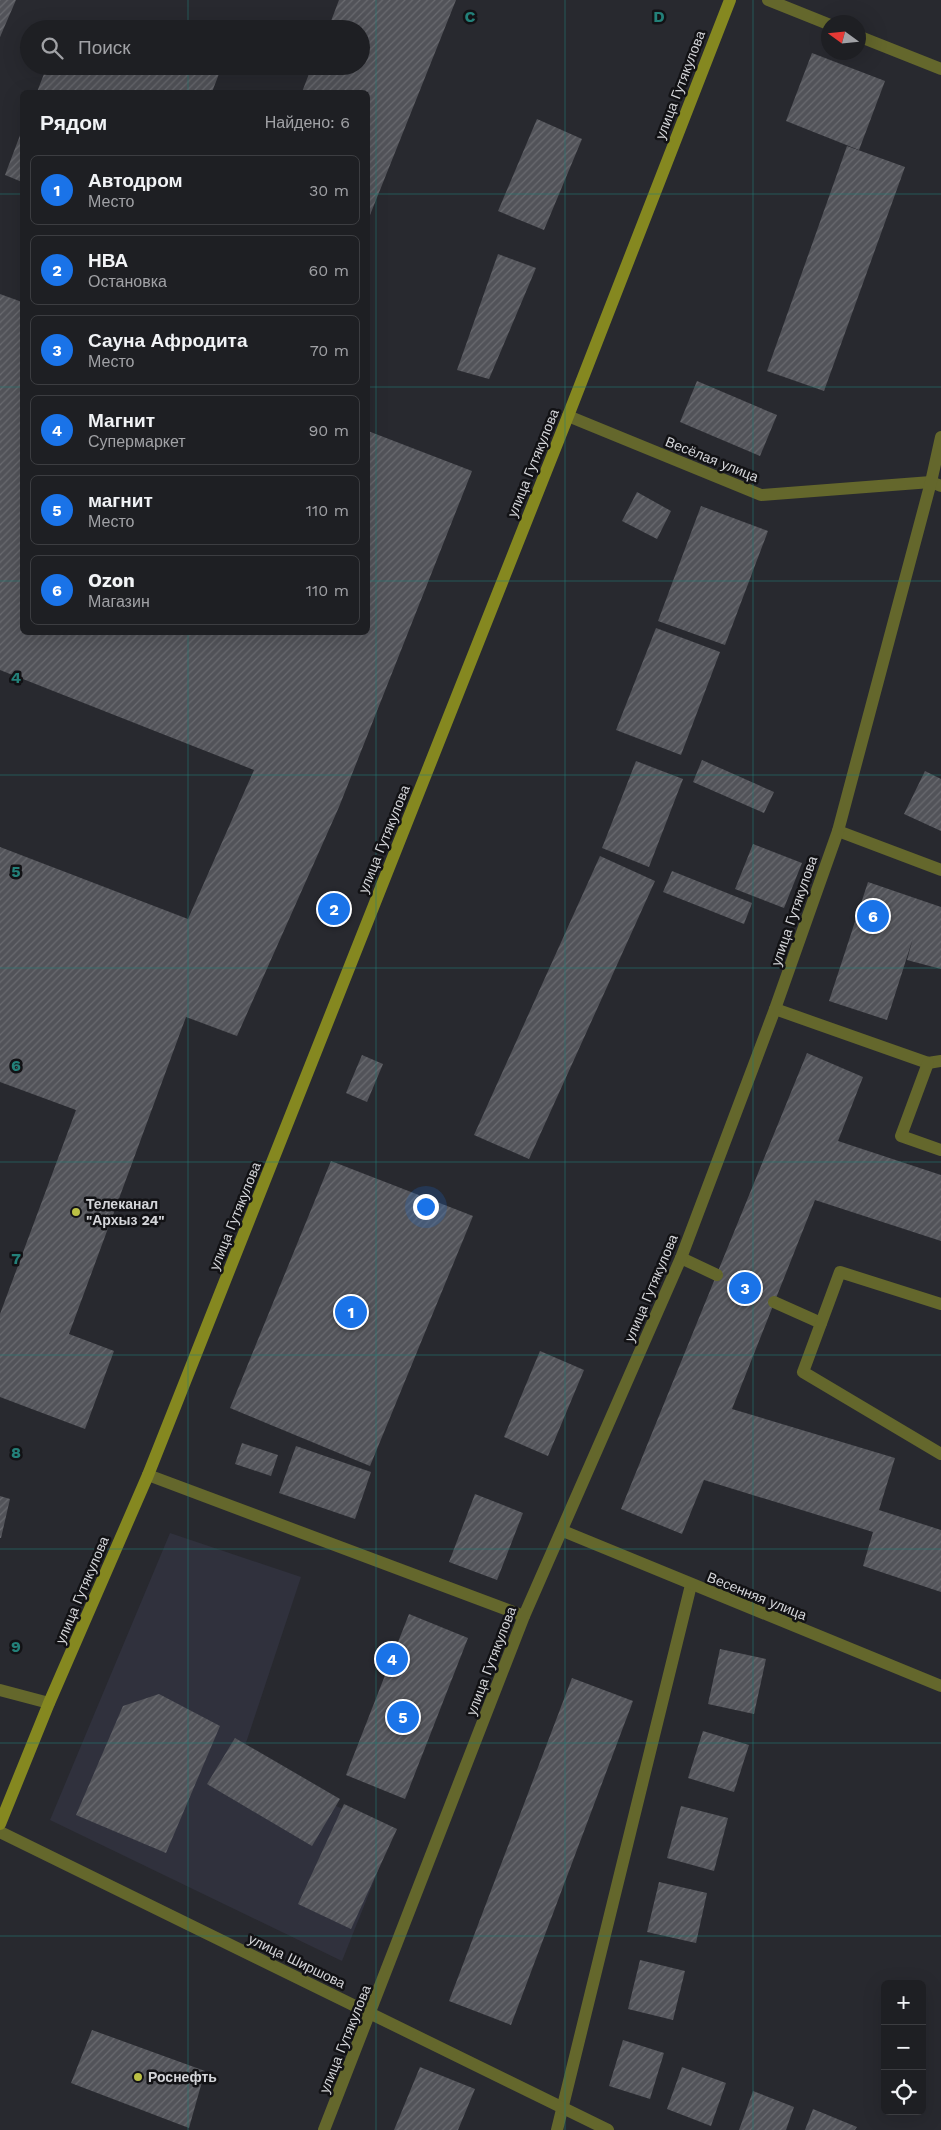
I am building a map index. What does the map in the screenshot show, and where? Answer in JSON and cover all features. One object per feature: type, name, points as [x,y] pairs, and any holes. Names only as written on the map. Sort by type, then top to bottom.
[{"type":"main road","name":"улица Гутякулова","points":[[0,1824],[49,1703],[148,1475],[568,416],[730,0]]},
{"type":"street","points":[[768,0],[821,21]]},
{"type":"street","points":[[866,39],[941,69]]},
{"type":"street","name":"Весёлая улица","points":[[568,416],[761,495],[936,484]]},
{"type":"street","name":"улица Гутякулова","points":[[324,2130],[371,2014],[524,1616],[681,1258],[775,1009],[838,831],[936,484],[941,436]]},
{"type":"street","points":[[838,831],[941,870]]},
{"type":"street","points":[[775,1009],[928,1063],[941,1061]]},
{"type":"street","points":[[928,1063],[901,1136],[941,1150]]},
{"type":"street","points":[[681,1258],[717,1275]]},
{"type":"street","points":[[941,1304],[840,1272],[803,1372],[941,1454]]},
{"type":"street","points":[[774,1302],[821,1323]]},
{"type":"street","points":[[148,1475],[524,1616]]},
{"type":"street","name":"Весенняя улица","points":[[562,1531],[941,1686]]},
{"type":"street","points":[[557,2130],[564,2109],[691,1585]]},
{"type":"street","points":[[0,1690],[49,1703]]},
{"type":"street","name":"улица Ширшова","points":[[0,1832],[608,2130]]},
{"type":"shaded area","points":[[170,1533],[301,1577],[239,1764],[394,1831],[342,1961],[50,1820]]},
{"type":"building","points":[[0,0],[16,0],[0,37]]},
{"type":"building","points":[[339,0],[456,0],[370,215],[370,90],[303,90],[309,75],[370,75],[370,20],[331,20]]},
{"type":"building","points":[[812,53],[821,56],[821,60],[830,60],[885,81],[859,150],[786,121]]},
{"type":"building","points":[[44,75],[219,75],[213,90],[38,90]]},
{"type":"building","points":[[537,119],[582,139],[544,230],[498,211]]},
{"type":"building","points":[[20,135],[20,181],[5,175]]},
{"type":"building","points":[[847,146],[905,167],[824,391],[767,371]]},
{"type":"building","points":[[498,254],[536,268],[489,379],[457,370]]},
{"type":"building","points":[[0,294],[20,301],[20,635],[370,635],[370,432],[472,471],[339,807],[237,1036],[186,1017],[69,1334],[114,1351],[85,1429],[0,1397],[0,1314],[76,1110],[0,1082],[0,847],[188,919],[254,770],[0,670]]},
{"type":"building","points":[[697,381],[777,415],[760,456],[680,422]]},
{"type":"building","points":[[637,492],[671,511],[657,539],[622,521]]},
{"type":"building","points":[[701,506],[768,531],[725,645],[658,621]]},
{"type":"building","points":[[656,628],[720,652],[681,755],[616,730]]},
{"type":"building","points":[[702,760],[774,792],[764,813],[693,782]]},
{"type":"building","points":[[636,761],[683,779],[649,867],[602,848]]},
{"type":"building","points":[[925,771],[941,779],[941,831],[904,814]]},
{"type":"building","points":[[753,844],[802,863],[784,908],[735,889]]},
{"type":"building","points":[[600,856],[655,881],[529,1159],[474,1135]]},
{"type":"building","points":[[672,871],[752,903],[744,924],[663,892]]},
{"type":"building","points":[[868,882],[941,907],[941,969],[907,960],[913,938],[887,1020],[829,1001]]},
{"type":"building","points":[[807,1053],[863,1077],[838,1141],[941,1175],[941,1241],[815,1200],[732,1409],[895,1458],[879,1510],[941,1530],[941,1592],[863,1566],[873,1532],[704,1480],[682,1534],[621,1509]]},
{"type":"building","points":[[362,1055],[383,1064],[367,1102],[346,1093]]},
{"type":"building","points":[[331,1161],[473,1216],[370,1466],[230,1408]]},
{"type":"building","points":[[540,1351],[584,1370],[548,1456],[504,1437]]},
{"type":"building","points":[[242,1443],[278,1455],[271,1476],[235,1464]]},
{"type":"building","points":[[296,1446],[371,1472],[355,1519],[279,1493]]},
{"type":"building","points":[[475,1494],[523,1513],[497,1580],[449,1562]]},
{"type":"building","points":[[0,1496],[10,1499],[1,1538],[0,1538]]},
{"type":"building","points":[[409,1614],[468,1638],[405,1799],[346,1775]]},
{"type":"building","points":[[720,1649],[766,1659],[754,1714],[708,1704]]},
{"type":"building","points":[[572,1678],[633,1701],[511,2025],[449,2001]]},
{"type":"building","points":[[159,1694],[220,1726],[166,1853],[76,1815],[123,1706]]},
{"type":"building","points":[[703,1731],[749,1745],[734,1792],[688,1778]]},
{"type":"building","points":[[235,1738],[340,1799],[312,1846],[207,1784]]},
{"type":"building","points":[[344,1804],[397,1829],[351,1929],[298,1904]]},
{"type":"building","points":[[681,1806],[728,1818],[714,1871],[667,1858]]},
{"type":"building","points":[[659,1882],[707,1893],[696,1943],[647,1932]]},
{"type":"building","points":[[640,1960],[685,1971],[673,2020],[628,2009]]},
{"type":"building","name":"Роснефть","points":[[92,2030],[205,2071],[189,2128],[71,2083]]},
{"type":"building","points":[[623,2040],[664,2053],[650,2099],[609,2086]]},
{"type":"building","points":[[420,2067],[475,2089],[458,2130],[394,2130]]},
{"type":"building","points":[[682,2067],[726,2083],[711,2126],[667,2109]]},
{"type":"building","points":[[753,2091],[794,2107],[786,2130],[739,2130]]},
{"type":"building","points":[[813,2109],[857,2127],[855,2130],[805,2130]]},
{"type":"place","name":"НВА","points":[[334,909]]},
{"type":"place","name":"Ozon","points":[[873,916]]},
{"type":"place","name":"Телеканал \"Архыз 24\"","points":[[76,1212]]},
{"type":"place","name":"Сауна Афродита","points":[[745,1288]]},
{"type":"place","name":"Автодром","points":[[351,1312]]},
{"type":"place","name":"Магнит","points":[[392,1659]]},
{"type":"place","name":"магнит","points":[[403,1717]]},
{"type":"place","name":"Роснефть","points":[[138,2077]]}]
